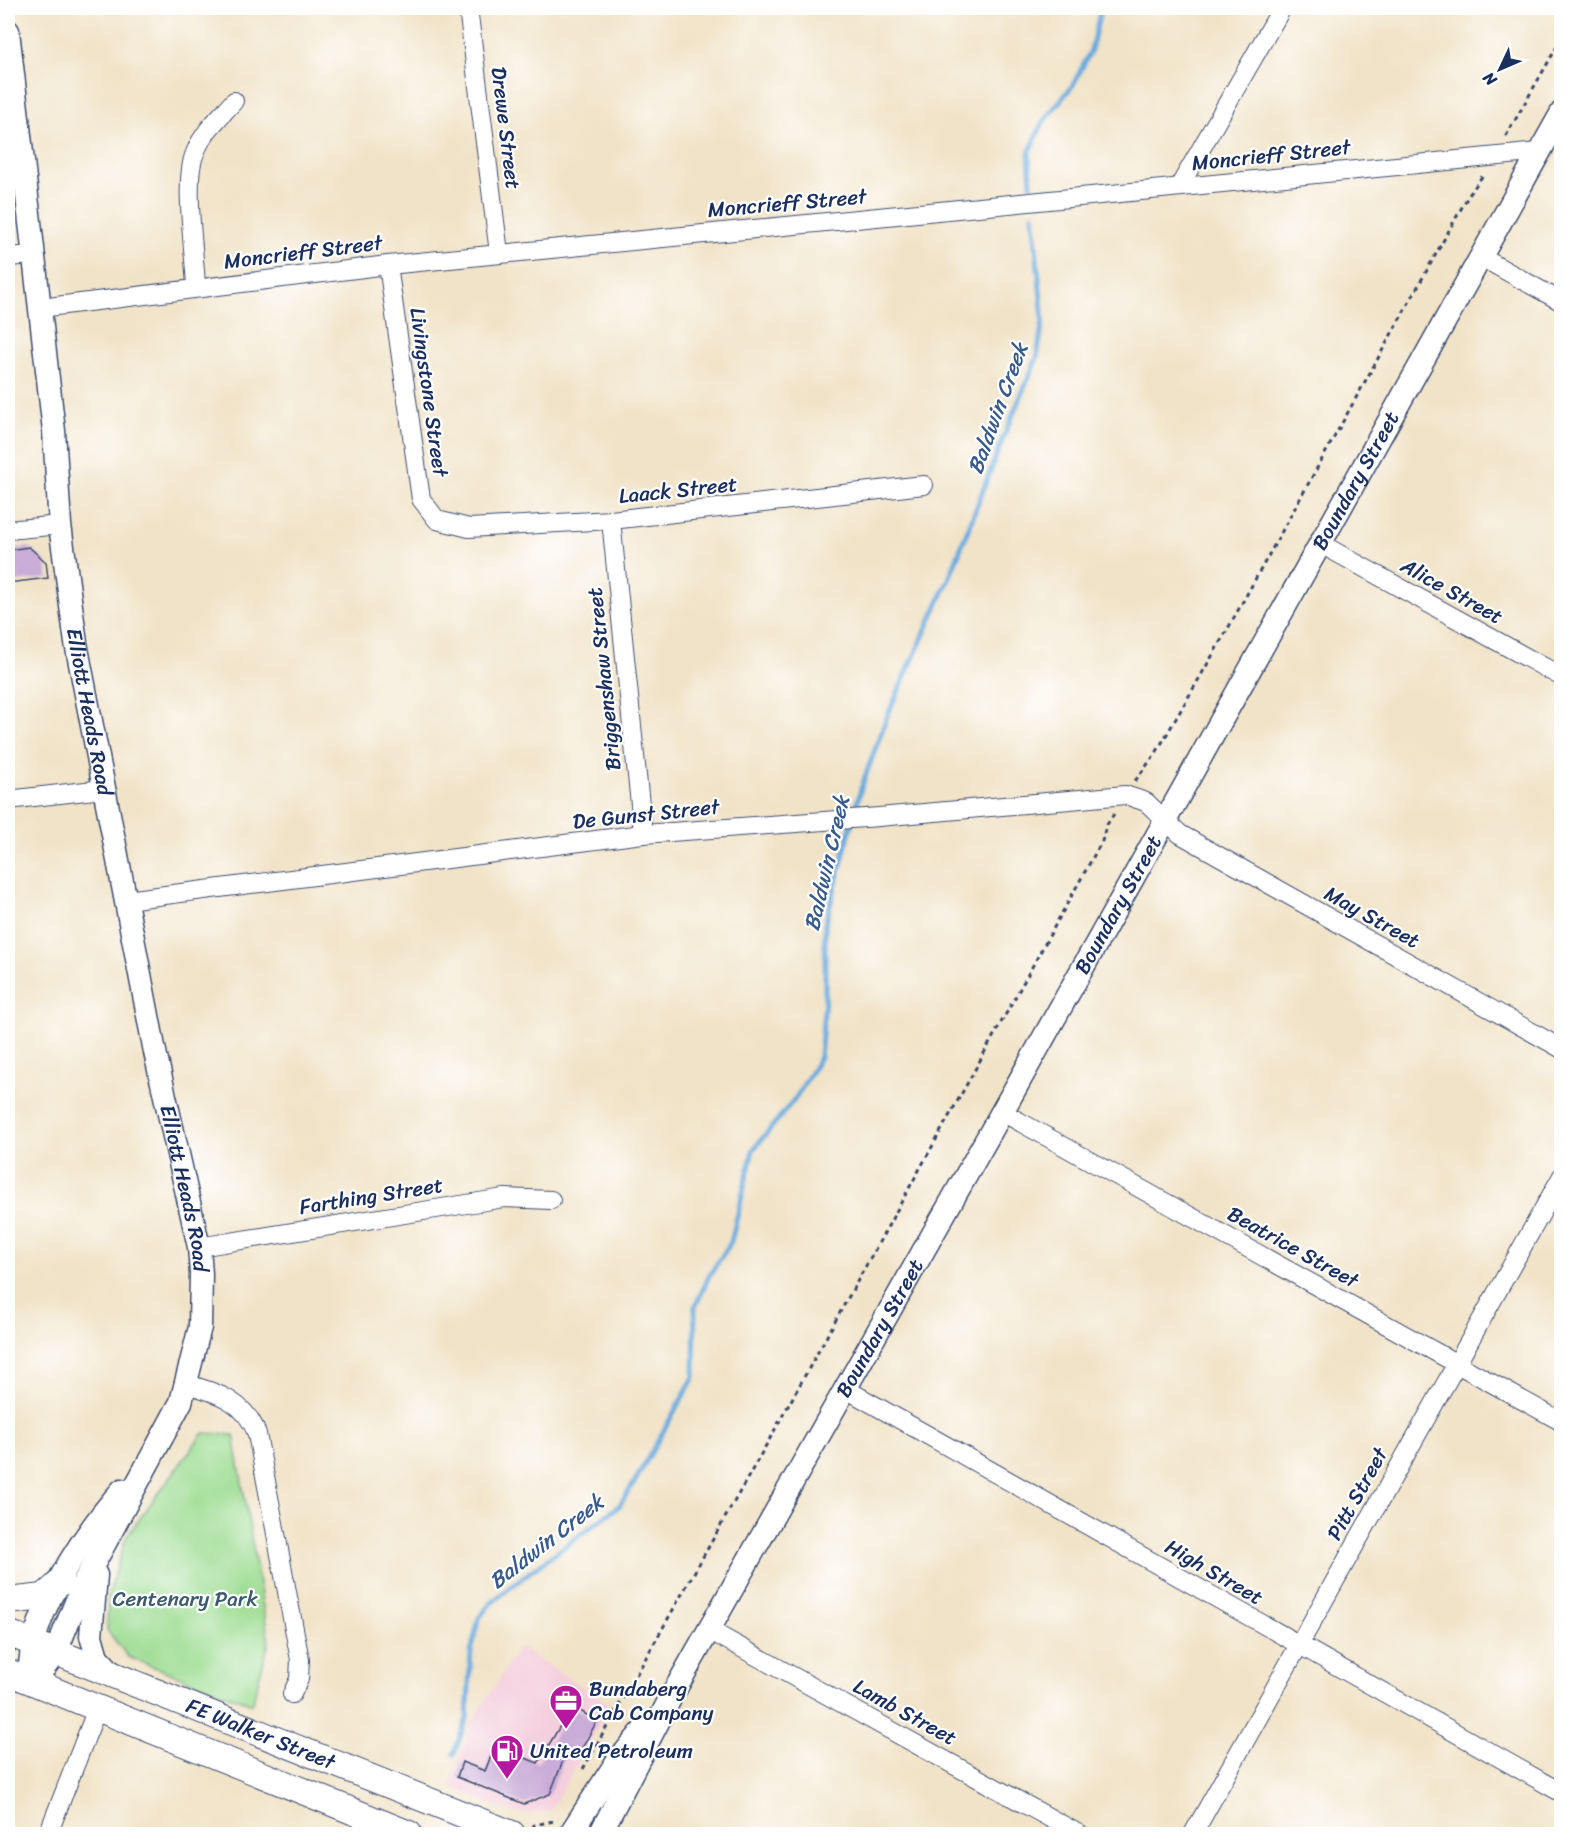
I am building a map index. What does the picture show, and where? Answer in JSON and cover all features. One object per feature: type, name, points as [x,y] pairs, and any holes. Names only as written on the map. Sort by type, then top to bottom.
[{"type":"main road","points":[[8,1601],[34,1600],[44,1597],[60,1582]]},
{"type":"main road","name":"FE Walker Street","points":[[8,1633],[522,1832]]},
{"type":"main road","name":"FE Walker Street","points":[[23,1679],[409,1834]]},
{"type":"street","name":"Drewe Street","points":[[468,8],[499,254]]},
{"type":"street","points":[[1179,187],[1282,8]]},
{"type":"street","name":"Elliott Heads Road","points":[[8,30],[54,431],[60,525],[76,643],[155,1052],[199,1247],[201,1274],[200,1327],[186,1384],[170,1425],[105,1539],[84,1582],[23,1679]]},
{"type":"street","points":[[196,287],[190,180],[194,154],[206,132],[234,101]]},
{"type":"street","name":"Boundary Street","points":[[600,1834],[672,1695],[1002,1112],[1164,819],[1321,544],[1562,112]]},
{"type":"street","name":"Moncrieff Street","points":[[40,308],[388,265],[1539,152]]},
{"type":"street","points":[[8,257],[33,255]]},
{"type":"street","points":[[1480,257],[1562,302]]},
{"type":"street","name":"Livingstone Street","points":[[388,265],[421,499],[437,520]]},
{"type":"street","name":"Laack Street","points":[[437,520],[469,528],[611,520],[924,486]]},
{"type":"street","name":"Briggenshaw Street","points":[[611,520],[643,834]]},
{"type":"street","points":[[8,530],[60,525]]},
{"type":"street","name":"Alice Street","points":[[1321,544],[1562,677]]},
{"type":"street","points":[[8,800],[103,789]]},
{"type":"street","name":"De Gunst Street","points":[[126,900],[643,834],[831,821],[1118,795],[1135,797],[1146,802],[1164,819]]},
{"type":"street","name":"May Street","points":[[1164,819],[1180,834],[1562,1049]]},
{"type":"street","name":"Beatrice Street","points":[[1002,1112],[1562,1422]]},
{"type":"street","name":"Pitt Street","points":[[1192,1834],[1562,1176]]},
{"type":"street","name":"Farthing Street","points":[[199,1247],[504,1198],[551,1200]]},
{"type":"street","points":[[186,1384],[211,1391],[236,1404],[247,1414],[257,1434],[300,1660],[299,1679],[292,1694]]},
{"type":"street","name":"High Street","points":[[844,1388],[1562,1794]]},
{"type":"street","name":"Elliott Heads Road","points":[[44,1647],[60,1582],[92,1524],[148,1462]]},
{"type":"street","points":[[105,1539],[94,1585],[91,1636],[97,1657],[113,1674]]},
{"type":"street","name":"Lamb Street","points":[[709,1630],[1079,1834]]},
{"type":"street","name":"Boundary Street","points":[[565,1827],[672,1695]]},
{"type":"street","points":[[48,1834],[97,1709]]},
{"type":"path","points":[[1505,139],[1562,38]]},
{"type":"path","points":[[1129,790],[1156,753],[1226,632],[1462,209],[1489,166]]},
{"type":"path","points":[[583,1769],[773,1433],[1118,808]]},
{"type":"path","points":[[522,1832],[534,1825],[565,1827]]},
{"type":"shaded area","points":[[519,1647],[611,1705],[550,1811],[528,1814],[510,1812],[449,1786],[474,1719]]},
{"type":"green space","name":"Centenary Park","points":[[203,1433],[234,1435],[269,1642],[252,1704],[128,1657],[107,1630],[108,1596],[126,1537]]},
{"type":"building","points":[[29,547],[46,562],[48,578],[8,583],[8,550]]},
{"type":"building","points":[[572,1706],[597,1721],[581,1750],[575,1752],[568,1748],[550,1794],[524,1804],[457,1777],[462,1762],[485,1771],[495,1746],[538,1763]]},
{"type":"waterway","name":"Baldwin Creek","points":[[1031,185],[1029,153],[1043,122],[1073,85],[1091,50],[1101,8]]},
{"type":"waterway","name":"Baldwin Creek","points":[[454,1754],[467,1718],[471,1652],[479,1618],[491,1603],[522,1578],[619,1506],[634,1483],[694,1377],[695,1307],[709,1276],[731,1242],[753,1150],[797,1096],[820,1057],[825,999],[825,925],[861,788],[888,714],[949,579],[1003,438],[1037,358],[1043,320],[1033,215]]},
{"type":"place","name":"Bundaberg Cab Company","points":[[566,1730]]},
{"type":"place","name":"United Petroleum","points":[[507,1780]]}]
